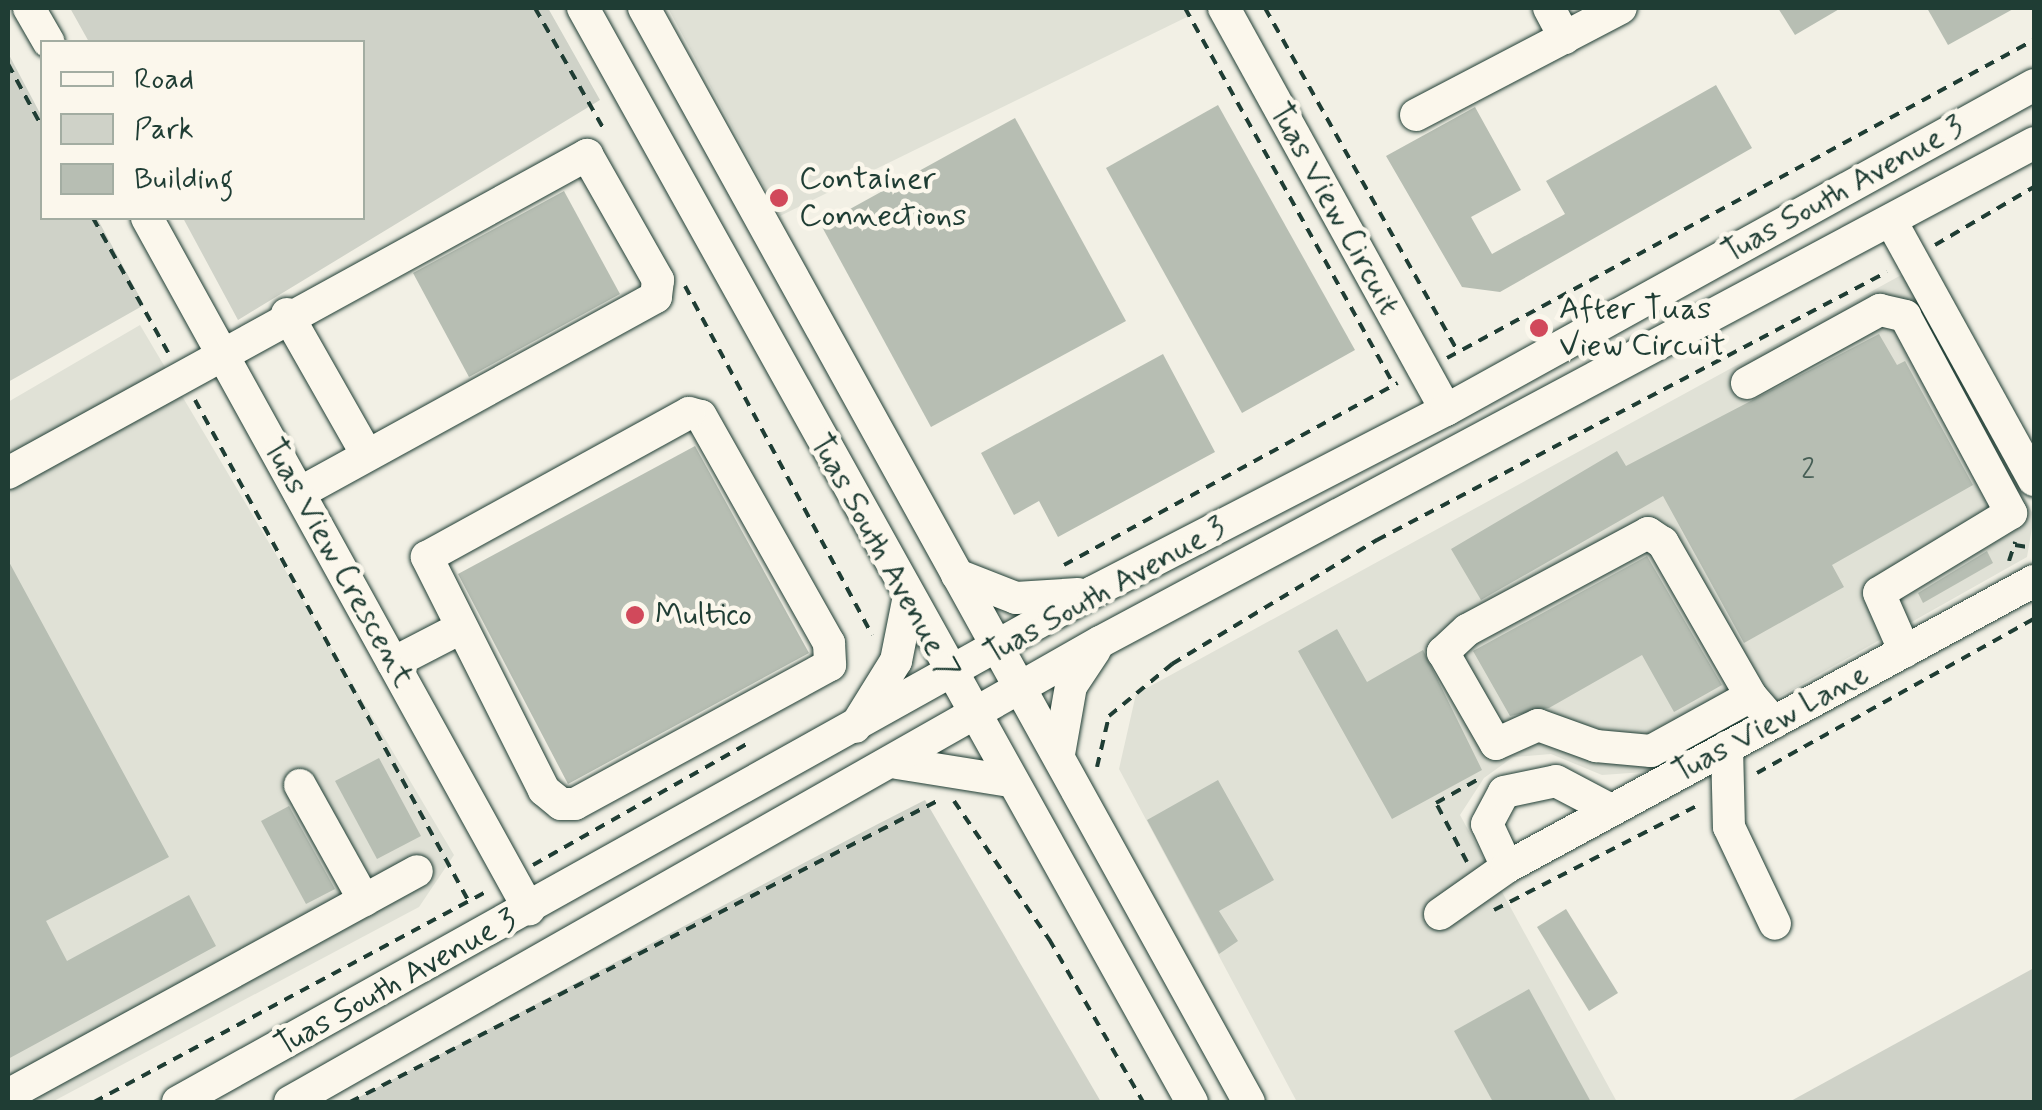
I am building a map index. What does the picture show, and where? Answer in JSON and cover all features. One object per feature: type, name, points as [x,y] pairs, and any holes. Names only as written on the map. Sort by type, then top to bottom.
[{"type":"street","points":[[30,8],[48,40]]},
{"type":"street","name":"Tuas South Avenue 7","points":[[582,8],[971,719],[1192,1102]]},
{"type":"street","name":"Tuas South Avenue 7","points":[[644,8],[1249,1102]]},
{"type":"street","name":"Tuas View Circuit","points":[[1224,8],[1409,378],[1446,410]]},
{"type":"street","points":[[1549,8],[1566,38]]},
{"type":"street","points":[[1416,114],[1621,8]]},
{"type":"street","name":"Tuas South Avenue 3","points":[[178,1102],[1001,649],[1093,592],[1446,410],[2034,84]]},
{"type":"street","name":"Tuas South Avenue 3","points":[[290,1102],[971,719],[1100,642],[2034,142]]},
{"type":"street","points":[[8,473],[221,350],[572,159],[592,159],[658,280],[656,297],[299,492]]},
{"type":"street","name":"Tuas View Crescent","points":[[148,220],[529,909]]},
{"type":"street","points":[[1891,221],[2034,480]]},
{"type":"street","points":[[1747,383],[1880,310],[1905,316],[2010,513],[1879,593],[1905,652]]},
{"type":"street","points":[[287,314],[366,455]]},
{"type":"street","points":[[689,413],[702,416],[832,656],[823,674],[561,804],[544,790],[459,629],[426,567],[435,550],[689,413]]},
{"type":"street","points":[[1750,696],[1651,751],[1596,746],[1538,725],[1496,744],[1443,652],[1467,630],[1648,534],[1663,543],[1750,696],[1774,722]]},
{"type":"street","points":[[958,575],[1028,599],[1093,592]]},
{"type":"street","name":"Tuas View Lane","points":[[1440,914],[1508,868],[2034,581]]},
{"type":"street","points":[[852,731],[896,661],[908,601]]},
{"type":"street","points":[[394,663],[459,629]]},
{"type":"street","points":[[1058,754],[1071,686],[1100,642]]},
{"type":"street","points":[[1727,747],[1729,827],[1775,924]]},
{"type":"street","points":[[889,763],[1010,781]]},
{"type":"street","points":[[1508,868],[1487,824],[1504,792],[1556,781],[1612,810]]},
{"type":"street","points":[[300,785],[364,900]]},
{"type":"street","points":[[8,1096],[417,871]]},
{"type":"path","points":[[535,8],[607,136]]},
{"type":"path","points":[[1184,8],[1409,378]]},
{"type":"path","points":[[1265,8],[1458,352]]},
{"type":"path","points":[[1055,570],[2034,40]]},
{"type":"path","points":[[8,64],[40,123]]},
{"type":"path","points":[[1096,781],[1109,716],[1172,664],[1376,540],[1912,259],[2034,187]]},
{"type":"path","points":[[94,220],[468,900]]},
{"type":"path","points":[[682,281],[876,648]]},
{"type":"path","points":[[2015,545],[2034,548]]},
{"type":"path","points":[[350,1102],[876,826],[949,798],[979,827],[1143,1102]]},
{"type":"shaded area","points":[[668,8],[1185,8],[1189,16],[780,216]]},
{"type":"shaded area","points":[[1905,273],[2034,516],[2027,557],[1645,772],[1602,775],[1551,754],[1513,757],[1484,778],[1460,815],[1617,1102],[1297,1102],[1119,769],[1136,694]]},
{"type":"shaded area","points":[[140,325],[454,855],[419,907],[52,1102],[8,1102],[8,402]]},
{"type":"green space","points":[[70,8],[548,8],[600,100],[238,320],[184,220],[365,220],[365,40],[88,40]]},
{"type":"green space","points":[[8,53],[40,113],[40,220],[98,220],[144,305],[8,382]]},
{"type":"green space","points":[[925,800],[1101,1102],[350,1102],[876,825]]},
{"type":"green space","points":[[2034,968],[2034,1102],[1789,1102]]},
{"type":"building","points":[[1778,8],[1841,8],[1795,35]]},
{"type":"building","points":[[1927,8],[2015,8],[1948,45]]},
{"type":"building","points":[[1716,85],[1752,148],[1500,292],[1462,287],[1386,156],[1475,107],[1521,190],[1471,217],[1492,254],[1565,214],[1546,181]]},
{"type":"building","points":[[1218,105],[1355,350],[1242,413],[1106,168]]},
{"type":"building","points":[[1015,118],[1126,321],[931,427],[821,225]]},
{"type":"building","points":[[564,191],[620,294],[469,377],[413,273]]},
{"type":"building","points":[[1879,334],[1897,365],[1905,361],[1973,485],[1832,565],[1844,587],[1744,643],[1663,496],[1481,600],[1451,549],[1617,451],[1626,466]]},
{"type":"building","points":[[1163,354],[1215,452],[1058,537],[1039,501],[1014,515],[981,453]]},
{"type":"building","name":"Multico","points":[[695,446],[809,653],[568,784],[458,574]]},
{"type":"building","points":[[1987,551],[1993,563],[1923,603],[1918,593]]},
{"type":"building","points":[[1647,556],[1722,685],[1674,712],[1642,655],[1549,708],[1510,716],[1473,651]]},
{"type":"building","points":[[8,560],[169,857],[46,921],[67,961],[189,895],[216,946],[8,1059]]},
{"type":"building","points":[[1337,629],[1367,682],[1423,650],[1482,770],[1392,819],[1298,651]]},
{"type":"building","points":[[379,758],[421,836],[377,859],[335,781]]},
{"type":"building","points":[[1218,780],[1274,880],[1219,911],[1238,941],[1219,954],[1147,820]]},
{"type":"building","points":[[289,806],[335,889],[306,904],[261,821]]},
{"type":"building","points":[[1566,909],[1618,993],[1589,1011],[1537,927]]},
{"type":"building","points":[[1529,989],[1591,1102],[1493,1102],[1454,1031]]},
{"type":"place","name":"Container Connections","points":[[779,198]]},
{"type":"place","name":"After Tuas View Circuit","points":[[1539,328]]},
{"type":"place","name":"Multico","points":[[635,615]]}]
